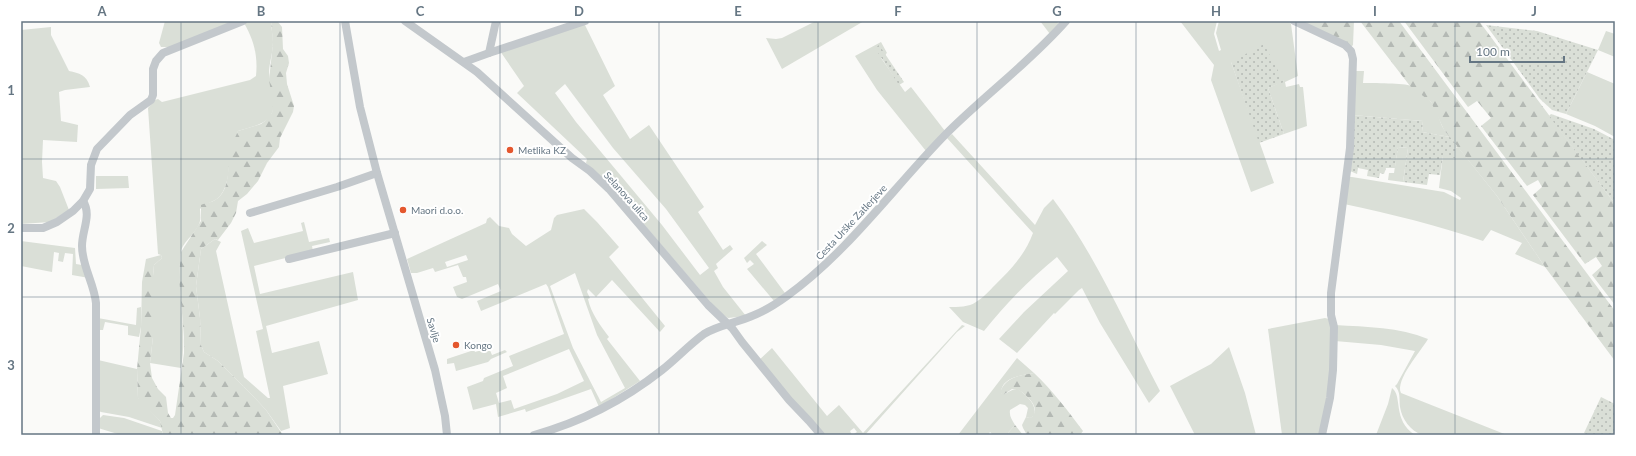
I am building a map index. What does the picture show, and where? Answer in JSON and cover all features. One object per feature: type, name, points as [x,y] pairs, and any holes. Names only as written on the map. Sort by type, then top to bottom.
[{"type":"street","points":[[21,228],[44,228],[57,222],[73,211],[83,201],[90,189],[91,165],[97,149],[130,115],[151,100],[154,95],[153,69],[156,61],[163,53],[242,21]]},
{"type":"street","name":"Savlje","points":[[344,21],[360,107],[377,173],[438,380],[445,416],[446,435]]},
{"type":"street","name":"Selanova ulica","points":[[405,21],[477,72],[572,158],[590,171],[609,188],[708,305],[727,324],[789,400],[821,435]]},
{"type":"street","points":[[464,62],[585,21]]},
{"type":"street","name":"Cesta Urške Zatlerjeve","points":[[534,435],[577,421],[611,404],[661,372],[706,333],[762,312],[786,296],[821,268],[866,223],[946,134],[991,91],[1048,41],[1066,21]]},
{"type":"street","points":[[1294,21],[1345,45],[1351,51],[1353,59],[1350,148],[1331,293],[1331,315],[1334,327],[1333,370],[1330,398],[1322,435]]},
{"type":"street","points":[[489,53],[498,22]]},
{"type":"street","points":[[250,213],[337,187],[377,173]]},
{"type":"street","points":[[83,201],[88,211],[82,252],[95,296],[96,310],[96,435]]},
{"type":"street","points":[[289,259],[395,233]]},
{"type":"green space","points":[[165,21],[238,21],[171,47],[161,47],[159,43]]},
{"type":"green space","points":[[249,21],[271,21],[273,42],[269,73],[273,99],[272,113],[270,117],[262,123],[238,131],[230,159],[228,178],[223,192],[218,198],[200,209],[199,225],[182,248],[180,281],[183,354],[181,368],[150,363],[153,337],[154,265],[162,258],[161,255],[158,254],[148,108],[155,100],[158,99],[162,102],[250,80],[256,76],[254,48],[244,23]]},
{"type":"green space","points":[[271,21],[278,22],[282,27],[283,49],[288,56],[289,63],[286,73],[287,84],[294,106],[293,112],[280,138],[279,147],[267,163],[258,181],[247,194],[238,201],[236,213],[231,223],[218,240],[215,239],[201,249],[196,286],[200,318],[201,345],[204,352],[218,361],[253,396],[266,410],[283,435],[163,435],[160,421],[139,401],[138,398],[137,369],[141,327],[142,282],[146,259],[161,255],[162,258],[154,265],[153,337],[150,363],[152,378],[158,389],[166,397],[168,413],[171,418],[173,418],[175,415],[184,353],[179,277],[181,252],[201,221],[201,205],[213,201],[224,191],[230,152],[238,131],[261,124],[272,113],[273,103],[269,80],[273,43]]},
{"type":"green space","points":[[816,21],[864,21],[782,69],[766,38],[782,38]]},
{"type":"green space","points":[[1040,21],[1056,21],[1059,24],[1050,34]]},
{"type":"green space","points":[[1180,21],[1217,21],[1214,34],[1219,51],[1221,50],[1216,33],[1219,21],[1289,21],[1291,24],[1298,76],[1285,82],[1286,87],[1299,84],[1300,87],[1303,87],[1307,126],[1284,134],[1268,88],[1284,81],[1231,62],[1274,183],[1251,192],[1211,80],[1214,65]]},
{"type":"green space","points":[[1297,21],[1354,21],[1353,45],[1351,47]]},
{"type":"green space","points":[[1360,21],[1399,21],[1615,311],[1615,361],[1545,267],[1497,196],[1444,130],[1431,102],[1410,86]]},
{"type":"green space","points":[[1404,21],[1479,21],[1615,204],[1615,305],[1592,275],[1602,266],[1596,257],[1585,264],[1533,195],[1542,187],[1538,180],[1527,186],[1481,126],[1491,118],[1477,101],[1468,107]]},
{"type":"green space","points":[[584,23],[615,86],[603,95],[630,139],[649,125],[704,207],[698,212],[723,250],[730,245],[733,249],[716,264],[718,268],[714,271],[723,287],[746,316],[728,318],[718,311],[619,195],[586,163],[587,159],[517,93],[524,86],[500,51]],"holes":[[[565,84],[613,148],[666,209],[709,268],[700,275],[662,225],[576,122],[555,93]]]},
{"type":"green space","points":[[1486,25],[1537,31],[1598,50],[1566,114],[1552,110],[1540,99]]},
{"type":"green space","points":[[51,27],[51,35],[69,71],[85,77],[90,87],[59,92],[61,121],[78,125],[77,142],[43,140],[43,178],[56,181],[69,210],[50,222],[21,224],[21,30]]},
{"type":"green space","points":[[1606,31],[1615,34],[1615,57],[1598,50]]},
{"type":"green space","points":[[881,42],[887,53],[881,58],[905,92],[911,87],[945,131],[926,151],[877,90],[855,56]]},
{"type":"green space","points":[[1264,44],[1284,82],[1268,88],[1284,134],[1259,143],[1231,62]]},
{"type":"green space","points":[[879,45],[904,82],[899,85],[875,48]]},
{"type":"green space","points":[[1355,71],[1364,71],[1363,83],[1402,84],[1411,86],[1417,90],[1432,104],[1446,133],[1450,137],[1422,132],[1423,121],[1352,115]]},
{"type":"green space","points":[[1587,72],[1615,84],[1615,137],[1595,126],[1566,114]]},
{"type":"green space","points":[[1551,114],[1594,129],[1615,140],[1615,204],[1549,116]]},
{"type":"green space","points":[[1352,115],[1423,121],[1422,132],[1450,137],[1458,147],[1455,148],[1455,158],[1443,156],[1440,175],[1429,174],[1427,185],[1403,182],[1408,148],[1398,147],[1395,168],[1386,168],[1384,174],[1380,173],[1379,178],[1367,176],[1368,170],[1358,168],[1357,174],[1350,171]]},
{"type":"green space","points":[[952,134],[1035,225],[1044,208],[1053,199],[1084,244],[1160,391],[1149,403],[1100,323],[1082,288],[1055,314],[1054,313],[1017,353],[999,339],[1024,312],[1068,271],[1057,257],[1019,292],[984,331],[963,322],[949,307],[970,305],[984,296],[1017,261],[1030,241],[1033,233],[947,138]]},
{"type":"green space","points":[[1398,147],[1408,148],[1403,182],[1388,180],[1389,173],[1394,173]]},
{"type":"green space","points":[[1458,147],[1497,196],[1545,267],[1515,254],[1522,243],[1491,230],[1483,241],[1414,220],[1344,204],[1348,177],[1444,192],[1460,200],[1461,198],[1451,191],[1439,188],[1443,155]]},
{"type":"green space","points":[[96,176],[128,176],[129,188],[96,189]]},
{"type":"green space","points":[[584,209],[597,222],[619,247],[609,257],[665,326],[660,332],[612,280],[596,297],[588,289],[587,292],[590,298],[588,299],[591,309],[609,337],[607,339],[640,381],[599,407],[591,389],[526,412],[525,409],[498,417],[496,404],[473,410],[467,387],[513,366],[509,356],[564,334],[548,287],[546,284],[481,311],[477,301],[501,291],[498,284],[462,299],[457,297],[453,287],[467,282],[466,277],[463,277],[458,265],[435,272],[433,268],[417,273],[411,273],[407,259],[486,223],[487,219],[490,217],[499,226],[509,228],[512,234],[526,246],[551,230],[554,218],[557,215]],"holes":[[[466,255],[468,260],[447,267],[445,262]],[[575,273],[597,335],[625,388],[601,402],[573,348],[550,286]],[[569,349],[584,381],[557,394],[514,409],[511,400],[499,403],[496,393],[507,388],[503,376]]]},
{"type":"green space","points":[[304,222],[309,242],[329,238],[330,242],[312,246],[313,251],[254,266],[260,294],[353,272],[358,300],[266,326],[272,353],[319,341],[328,374],[283,386],[290,428],[281,431],[266,410],[253,396],[218,361],[204,352],[201,345],[200,318],[196,286],[201,249],[215,239],[221,242],[216,251],[244,377],[268,398],[270,398],[256,331],[263,329],[241,231],[248,228],[254,243],[303,231],[301,223]]},
{"type":"green space","points":[[21,241],[75,248],[76,264],[82,265],[89,278],[72,275],[73,254],[65,253],[63,262],[58,261],[59,253],[54,252],[52,272],[21,266]]},
{"type":"green space","points":[[762,241],[767,245],[756,254],[785,293],[774,301],[747,269],[754,264],[750,260],[747,263],[744,258]]},
{"type":"green space","points":[[141,307],[141,327],[139,337],[128,335],[128,326],[105,322],[103,330],[99,330],[98,318],[136,325],[137,308]]},
{"type":"green space","points":[[1325,318],[1329,319],[1331,323],[1331,366],[1321,435],[1282,435],[1268,329]]},
{"type":"green space","points":[[962,325],[965,326],[957,332],[865,435],[823,435],[759,360],[772,348],[827,416],[839,405],[863,433]],"holes":[[[854,428],[857,432],[852,435],[850,431]]]},
{"type":"green space","points":[[1335,325],[1394,330],[1428,339],[1405,373],[1400,387],[1401,393],[1507,435],[1423,435],[1414,431],[1407,424],[1403,416],[1400,407],[1399,393],[1395,386],[1415,351],[1381,345],[1335,341]]},
{"type":"green space","points":[[1229,347],[1245,393],[1256,435],[1195,435],[1170,386],[1211,364]]},
{"type":"green space","points":[[489,348],[492,355],[505,350],[507,352],[491,359],[488,362],[456,371],[454,363],[447,364],[447,359],[474,350],[475,352]]},
{"type":"green space","points":[[1017,358],[1034,373],[1018,376],[1008,380],[1002,388],[1001,394],[1018,389],[1028,397],[1033,404],[1035,412],[1034,416],[1030,418],[1026,417],[1028,408],[1025,405],[1020,404],[1010,410],[1010,416],[1015,425],[1006,435],[993,435],[990,432],[988,435],[958,435]]},
{"type":"green space","points":[[98,360],[137,369],[138,398],[160,421],[162,428],[129,417],[97,410]]},
{"type":"green space","points":[[1034,373],[1054,394],[1083,431],[1080,435],[1027,435],[1022,425],[1026,417],[1029,418],[1034,415],[1035,411],[1033,403],[1027,396],[1017,389],[1012,389],[1003,395],[1000,393],[1005,383],[1009,380]]},
{"type":"green space","points":[[1392,388],[1397,397],[1403,422],[1415,435],[1376,435],[1388,404]]},
{"type":"green space","points":[[1601,397],[1615,404],[1615,435],[1588,435],[1584,433]]},
{"type":"green space","points":[[103,415],[124,418],[162,431],[163,435],[121,435],[98,428],[98,420]]},
{"type":"green space","points":[[1015,425],[1023,435],[1006,435]]},
{"type":"place","name":"Metlika KZ","points":[[510,150]]},
{"type":"place","name":"Maori d.o.o.","points":[[403,210]]},
{"type":"place","name":"Kongo","points":[[456,345]]}]
